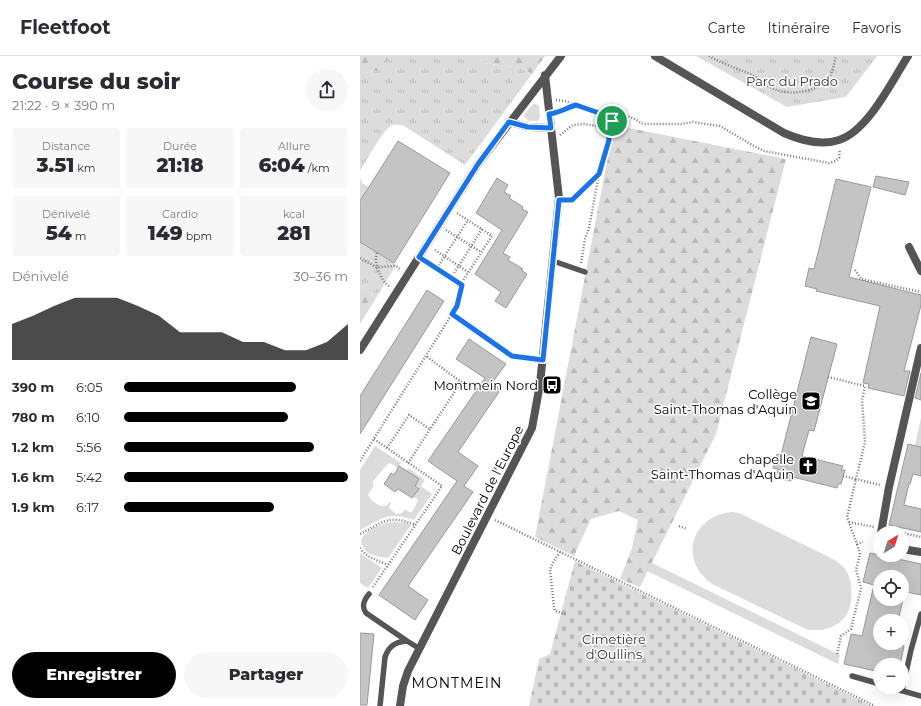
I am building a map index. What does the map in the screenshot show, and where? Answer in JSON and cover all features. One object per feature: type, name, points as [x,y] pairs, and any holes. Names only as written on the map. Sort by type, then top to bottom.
[{"type":"street","points":[[360,350],[478,164],[561,56]]},
{"type":"street","points":[[655,56],[784,134],[806,141],[821,142],[843,139],[864,123],[908,56]]},
{"type":"street","name":"Boulevard de l'Europe","points":[[400,706],[403,686],[408,671],[532,428],[543,360],[559,200],[557,168],[549,114],[546,75]]},
{"type":"street","points":[[509,122],[528,127],[551,128]]},
{"type":"street","points":[[909,248],[921,271]]},
{"type":"street","points":[[882,526],[889,487],[921,348]]},
{"type":"street","points":[[909,550],[921,552]]},
{"type":"lane","points":[[553,262],[582,271]]},
{"type":"lane","points":[[369,594],[363,604],[363,609],[366,613],[420,649]]},
{"type":"lane","points":[[909,659],[921,614]]},
{"type":"lane","points":[[380,706],[387,650],[393,644],[407,641]]},
{"type":"lane","points":[[852,676],[873,682]]},
{"type":"lane","points":[[909,693],[921,696]]},
{"type":"path","points":[[709,56],[732,68],[748,73],[773,89],[792,93],[810,90],[827,80],[833,68],[836,56]]},
{"type":"path","points":[[548,101],[557,100],[599,113],[633,118],[643,124],[681,124],[693,122],[720,126],[764,151],[829,163],[836,161],[839,158],[841,151]]},
{"type":"path","points":[[549,114],[558,113],[568,107],[576,105]]},
{"type":"path","points":[[582,271],[585,239],[589,228],[599,174],[609,140],[609,128],[614,114]]},
{"type":"path","points":[[560,136],[573,125],[584,124],[609,128]]},
{"type":"path","points":[[559,200],[572,200],[599,174]]},
{"type":"path","points":[[360,461],[457,306],[462,285],[468,272],[492,236],[450,209]]},
{"type":"path","points":[[437,268],[468,220]]},
{"type":"path","points":[[439,225],[481,252]]},
{"type":"path","points":[[451,278],[482,229]]},
{"type":"path","points":[[435,250],[468,272]]},
{"type":"path","points":[[377,253],[376,259],[378,267],[385,284],[397,292]]},
{"type":"path","points":[[419,257],[462,285]]},
{"type":"path","points":[[360,258],[378,267],[396,266],[408,274]]},
{"type":"path","points":[[855,270],[861,278],[921,292]]},
{"type":"path","points":[[452,314],[512,356],[543,360]]},
{"type":"path","points":[[408,463],[461,382],[426,356]]},
{"type":"path","points":[[828,377],[865,386],[862,400],[864,442],[847,517],[860,554],[856,570],[861,588],[851,629],[841,636],[837,654]]},
{"type":"path","points":[[386,448],[409,415],[430,429]]},
{"type":"path","points":[[369,594],[442,486],[374,439]]},
{"type":"path","points":[[843,476],[889,487]]},
{"type":"path","points":[[488,516],[875,706]]},
{"type":"path","points":[[360,534],[376,524],[390,520],[396,519],[416,524]]},
{"type":"path","points":[[679,526],[688,529]]},
{"type":"path","points":[[857,544],[863,542]]},
{"type":"path","points":[[360,548],[372,559],[388,566]]},
{"type":"path","points":[[560,552],[550,570],[552,592],[555,611],[566,614]]},
{"type":"green space","points":[[360,56],[391,56],[378,71],[361,73],[360,76]]},
{"type":"green space","points":[[391,56],[478,56],[483,63],[521,68],[532,74],[465,165],[404,126],[396,125],[391,126],[384,133],[360,171],[360,76],[361,73],[378,71]]},
{"type":"green space","points":[[478,56],[545,56],[532,74],[521,68],[483,63]]},
{"type":"green space","name":"Parc du Prado","points":[[696,56],[877,56],[846,97],[787,107]]},
{"type":"green space","points":[[533,104],[539,106],[540,117],[538,121],[529,121],[524,117]]},
{"type":"green space","points":[[614,125],[786,159],[716,434],[640,587],[620,579],[632,548],[638,520],[619,511],[591,519],[574,556],[535,537]]},
{"type":"green space","points":[[360,178],[362,183],[369,187],[360,201]]},
{"type":"green space","points":[[360,242],[396,265],[376,298],[360,285]]},
{"type":"green space","points":[[360,285],[376,298],[360,324]]},
{"type":"green space","points":[[921,418],[921,447],[915,445]]},
{"type":"green space","points":[[375,446],[401,463],[398,468],[390,463],[388,464],[373,481],[373,487],[368,495],[373,501],[378,505],[383,506],[386,506],[390,502],[389,508],[396,514],[401,514],[405,509],[412,512],[418,500],[413,496],[419,489],[404,473],[408,468],[425,480],[421,486],[432,494],[414,520],[405,517],[391,516],[360,530],[360,470]]},
{"type":"green space","points":[[732,512],[739,513],[833,559],[842,566],[848,574],[852,594],[849,609],[843,619],[826,629],[806,629],[712,584],[701,574],[695,563],[693,552],[694,540],[699,530],[707,522],[718,515]]},
{"type":"green space","points":[[394,522],[408,523],[411,525],[388,558],[367,552],[361,539],[364,535],[376,527]]},
{"type":"green space","points":[[360,553],[382,568],[368,588],[360,583]]},
{"type":"green space","name":"Cimetière d'Oullins","points":[[575,561],[872,706],[529,706],[539,659],[550,654]]},
{"type":"green space","points":[[648,561],[840,655],[838,664],[643,569]]},
{"type":"building","points":[[398,141],[450,173],[394,263],[360,242],[360,201]]},
{"type":"building","points":[[876,176],[909,182],[905,195],[873,187]]},
{"type":"building","points":[[497,178],[508,185],[504,192],[511,196],[509,198],[528,212],[503,253],[510,257],[508,260],[523,269],[521,270],[527,274],[506,308],[495,301],[501,292],[475,274],[502,230],[476,213]]},
{"type":"building","points":[[836,179],[871,187],[849,277],[921,295],[921,305],[904,371],[910,371],[904,396],[868,388],[869,384],[863,383],[880,306],[816,291],[817,289],[805,286],[809,268],[814,269]]},
{"type":"building","points":[[427,290],[444,301],[360,434],[360,396]]},
{"type":"building","points":[[811,337],[837,344],[814,431],[809,430],[802,456],[843,466],[841,470],[845,470],[841,484],[838,484],[837,488],[792,477],[791,481],[780,479],[781,474],[777,473],[778,469],[773,468],[777,454],[781,455]]},
{"type":"building","points":[[469,339],[506,364],[492,383],[501,389],[458,452],[478,466],[464,486],[473,492],[408,586],[428,600],[415,620],[379,595],[457,481],[428,461],[485,378],[456,359]]},
{"type":"building","points":[[921,373],[921,400],[915,398]]},
{"type":"building","points":[[908,444],[921,447],[921,476],[913,474],[904,505],[921,509],[921,532],[909,529],[909,526],[889,525]]},
{"type":"building","points":[[399,466],[419,479],[415,486],[419,489],[412,498],[398,489],[395,492],[384,484],[391,473],[394,475]]},
{"type":"building","points":[[870,553],[873,554],[873,562],[909,561],[921,564],[921,595],[909,592],[909,570],[873,570],[873,585],[863,582]]},
{"type":"building","points":[[873,589],[873,606],[901,606],[900,614],[873,614],[873,650],[903,650],[901,658],[873,658],[873,670],[844,664],[851,634],[862,636]]},
{"type":"building","points":[[360,633],[374,634],[367,705],[360,705]]},
{"type":"place","name":"Montmein Nord","points":[[552,385]]},
{"type":"place","name":"Collège Saint-Thomas d'Aquin","points":[[811,401]]},
{"type":"place","name":"chapelle Saint-Thomas d'Aquin","points":[[808,466]]},
{"type":"district","name":"MONTMEIN","points":[[457,683]]},
{"type":"route","points":[[576,105],[590,111],[614,114],[612,121],[609,128],[609,140],[606,154],[599,174],[572,200],[559,200],[543,360],[512,356],[452,314],[457,306],[462,285],[419,257],[478,164],[509,122],[528,127],[551,128],[549,114],[558,113],[568,107],[576,105]]}]
